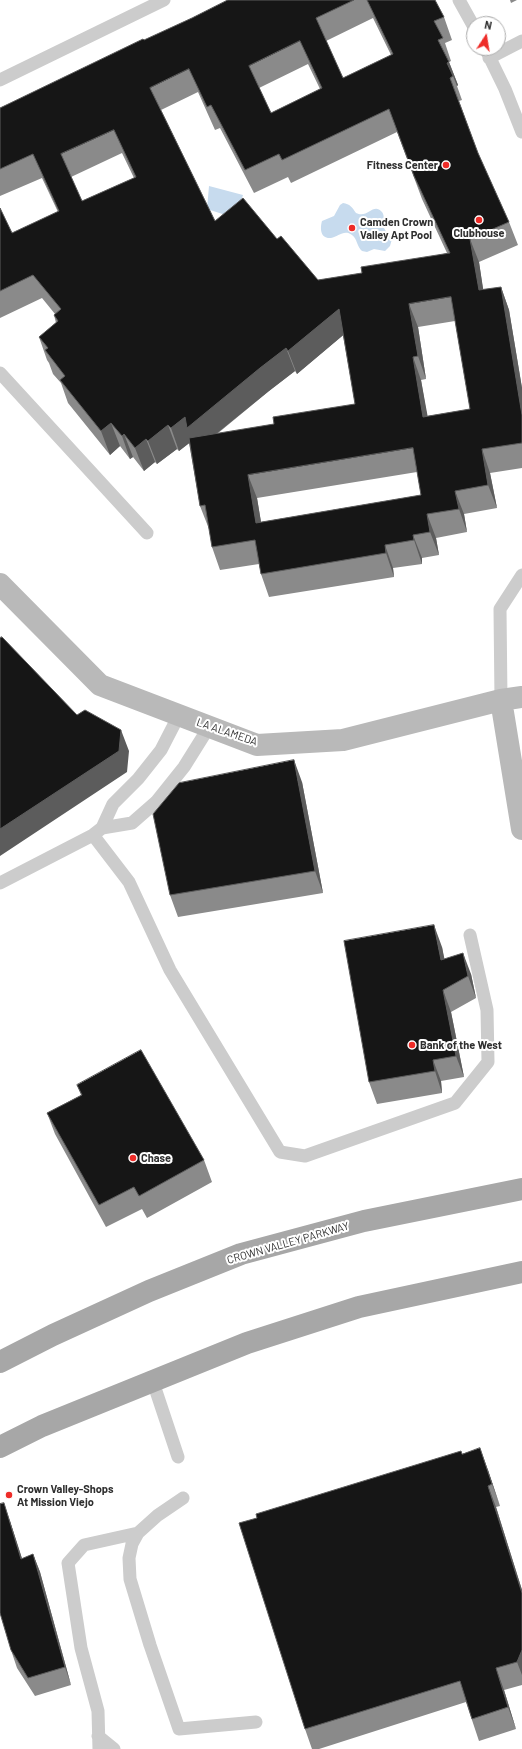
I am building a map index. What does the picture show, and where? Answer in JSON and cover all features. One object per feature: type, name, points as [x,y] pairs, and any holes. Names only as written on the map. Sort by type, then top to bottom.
[{"type":"main road","name":"CROWN VALLEY PARKWAY","points":[[0,1362],[53,1334],[149,1291],[241,1254],[364,1221],[522,1189]]},
{"type":"main road","points":[[0,1447],[42,1426],[247,1343],[358,1307],[522,1272]]},
{"type":"street","name":"LA ALAMEDA","points":[[0,584],[100,685],[257,745],[343,740],[501,700],[522,697]]},
{"type":"street","points":[[501,700],[522,829]]},
{"type":"lane","points":[[0,80],[164,0]]},
{"type":"lane","points":[[459,0],[468,16]]},
{"type":"lane","points":[[506,46],[522,41]]},
{"type":"lane","points":[[488,56],[505,89],[522,132]]},
{"type":"lane","points":[[0,373],[147,533]]},
{"type":"lane","points":[[501,700],[500,609],[522,575]]},
{"type":"lane","points":[[97,832],[113,804],[138,780],[161,750],[179,715]]},
{"type":"lane","points":[[0,883],[97,832],[132,824],[156,802],[184,767],[209,727]]},
{"type":"lane","points":[[97,832],[129,882],[170,970],[280,1152],[305,1156],[455,1103],[488,1062],[487,1010],[470,936]]},
{"type":"lane","points":[[153,1382],[178,1457]]},
{"type":"lane","points":[[183,1498],[158,1515],[138,1533],[130,1551],[130,1579],[150,1644],[179,1729],[256,1722]]},
{"type":"lane","points":[[99,1749],[98,1712],[81,1648],[68,1563],[84,1545],[138,1533]]},
{"type":"lane","points":[[98,1736],[114,1749]]},
{"type":"water","points":[[209,186],[243,195],[235,218],[207,209]]},
{"type":"water","name":"Camden Crown Valley Apt Pool","points":[[343,203],[349,205],[356,213],[360,214],[376,209],[379,209],[382,212],[384,217],[383,225],[392,239],[390,246],[385,251],[374,249],[367,252],[362,251],[354,236],[349,233],[344,233],[331,238],[327,238],[323,235],[321,230],[322,221],[334,216],[340,205]]},
{"type":"building","points":[[228,0],[354,0],[316,18],[343,78],[393,54],[367,0],[435,0],[444,17],[434,21],[443,38],[438,40],[449,62],[447,63],[453,76],[450,78],[478,153],[509,222],[470,239],[479,290],[501,287],[522,415],[522,443],[482,449],[488,485],[455,491],[459,509],[427,514],[430,532],[413,535],[414,540],[385,545],[386,553],[261,574],[255,540],[212,547],[205,505],[200,506],[189,438],[274,424],[273,417],[355,404],[339,309],[288,351],[286,348],[260,368],[187,428],[185,417],[171,428],[168,425],[148,441],[146,439],[135,448],[124,434],[122,436],[111,423],[101,431],[60,380],[65,376],[45,350],[48,348],[39,337],[58,321],[54,315],[61,309],[33,275],[0,291],[0,208],[12,233],[59,211],[33,154],[0,169],[0,108],[143,39],[144,40]],"holes":[[[300,41],[322,88],[271,113],[249,66]],[[189,69],[207,107],[211,105],[245,170],[279,154],[282,160],[389,109],[414,176],[450,253],[361,267],[362,273],[318,280],[281,236],[277,239],[243,198],[215,221],[150,88]],[[114,130],[136,177],[82,201],[61,154]],[[451,297],[470,409],[423,417],[413,357],[418,356],[409,304]],[[413,448],[421,495],[256,523],[248,475]]]},
{"type":"building","points":[[2,637],[77,715],[85,710],[121,730],[119,751],[0,829],[0,638]]},
{"type":"building","points":[[294,760],[315,871],[170,895],[153,814],[179,783]]},
{"type":"building","name":"Bank of the West","points":[[434,925],[441,960],[463,953],[468,976],[443,990],[456,1056],[433,1060],[435,1071],[369,1082],[344,941]]},
{"type":"building","name":"Chase","points":[[141,1050],[204,1160],[139,1196],[134,1187],[99,1205],[47,1113],[82,1095],[77,1085]]},
{"type":"building","points":[[480,1448],[492,1484],[488,1486],[522,1593],[522,1650],[517,1662],[496,1668],[508,1707],[472,1719],[460,1681],[305,1729],[239,1523],[257,1518],[256,1514],[461,1451],[462,1454]]},
{"type":"building","points":[[4,1503],[21,1559],[33,1554],[65,1667],[28,1678],[11,1650],[0,1613],[0,1504]]},
{"type":"place","name":"Fitness Center","points":[[446,165]]},
{"type":"place","name":"Clubhouse","points":[[479,220]]},
{"type":"place","name":"Camden Crown Valley Apt Pool","points":[[352,228]]},
{"type":"place","name":"Bank of the West","points":[[412,1045]]},
{"type":"place","name":"Chase","points":[[133,1158]]},
{"type":"place","name":"Crown Valley-Shops At Mission Viejo","points":[[9,1495]]}]
